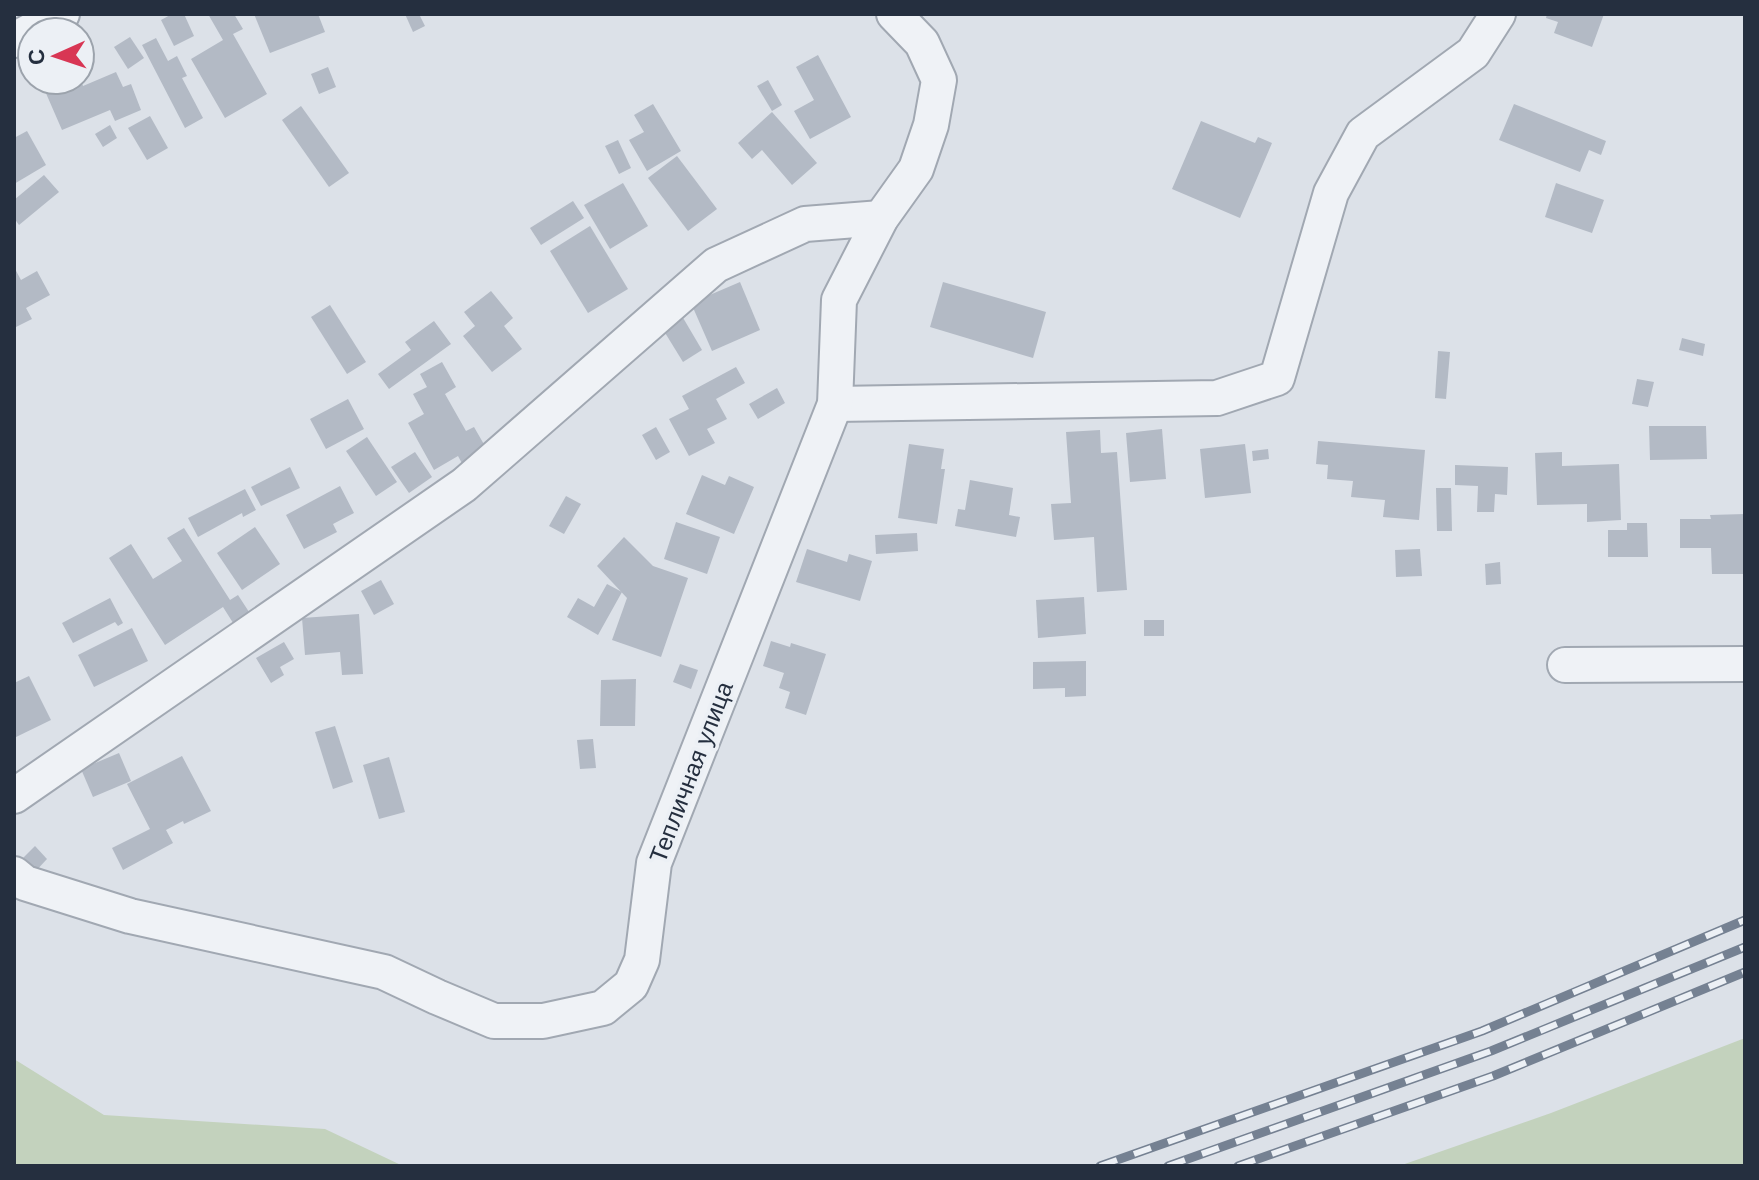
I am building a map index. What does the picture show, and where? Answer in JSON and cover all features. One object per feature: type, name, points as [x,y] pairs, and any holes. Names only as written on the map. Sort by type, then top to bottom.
[{"type":"street","points":[[14,40],[62,14]]},
{"type":"street","name":"Тепличная улица","points":[[14,874],[25,883],[130,916],[384,972],[494,1021],[543,1021],[603,1008],[631,985],[642,960],[654,863],[835,404],[839,300],[881,218],[916,169],[931,125],[939,80],[922,43],[894,14]]},
{"type":"street","points":[[835,404],[1217,398],[1277,378],[1331,193],[1363,134],[1473,53],[1498,14]]},
{"type":"street","points":[[14,796],[464,485],[716,265],[805,224],[881,218]]},
{"type":"street","points":[[1565,665],[1745,664]]},
{"type":"green space","points":[[1745,1038],[1745,1166],[1399,1166],[1551,1113]]},
{"type":"green space","points":[[14,1059],[104,1115],[325,1129],[403,1166],[14,1166]]},
{"type":"building","points":[[172,14],[184,14],[194,36],[174,46],[161,20]]},
{"type":"building","points":[[208,14],[234,14],[243,29],[233,34],[267,94],[225,118],[191,59],[223,40]]},
{"type":"building","points":[[254,14],[318,14],[325,32],[270,53]]},
{"type":"building","points":[[405,14],[419,14],[425,26],[413,32]]},
{"type":"building","points":[[1547,14],[1604,14],[1592,47],[1554,33],[1558,22],[1546,18]]},
{"type":"building","points":[[130,37],[144,58],[128,69],[114,47]]},
{"type":"building","points":[[156,38],[168,61],[177,56],[187,76],[182,78],[203,118],[185,128],[142,45]]},
{"type":"building","points":[[818,55],[851,117],[810,139],[794,111],[814,100],[796,67]]},
{"type":"building","points":[[328,67],[336,87],[319,94],[311,74]]},
{"type":"building","points":[[116,72],[123,87],[131,84],[141,110],[115,121],[110,110],[62,130],[47,96],[96,96],[96,80]]},
{"type":"building","points":[[768,80],[782,105],[772,111],[757,86]]},
{"type":"building","points":[[653,104],[681,151],[647,171],[629,140],[644,132],[634,115]]},
{"type":"building","points":[[1514,104],[1606,141],[1601,155],[1589,150],[1580,172],[1499,140]]},
{"type":"building","points":[[301,106],[349,173],[329,187],[282,120]]},
{"type":"building","points":[[772,112],[817,163],[792,185],[762,150],[752,159],[738,143]]},
{"type":"building","points":[[150,116],[168,148],[147,160],[128,128]]},
{"type":"building","points":[[1201,121],[1255,143],[1258,137],[1272,143],[1240,218],[1172,189]]},
{"type":"building","points":[[110,125],[117,138],[103,147],[95,134]]},
{"type":"building","points":[[27,131],[46,165],[14,184],[14,138]]},
{"type":"building","points":[[618,140],[631,168],[619,174],[605,146]]},
{"type":"building","points":[[677,156],[717,209],[688,231],[648,178]]},
{"type":"building","points":[[44,175],[59,192],[19,225],[14,218],[14,200]]},
{"type":"building","points":[[623,183],[648,226],[610,249],[584,205]]},
{"type":"building","points":[[1556,183],[1604,200],[1592,233],[1545,217]]},
{"type":"building","points":[[573,201],[584,218],[541,245],[530,228]]},
{"type":"building","points":[[590,226],[628,289],[588,313],[550,251]]},
{"type":"building","points":[[14,267],[21,280],[37,271],[50,295],[26,308],[32,319],[14,328]]},
{"type":"building","points":[[740,282],[760,330],[712,351],[691,303]]},
{"type":"building","points":[[943,282],[1046,312],[1033,358],[930,327]]},
{"type":"building","points":[[491,291],[513,318],[504,326],[522,349],[492,372],[463,336],[475,326],[464,312]]},
{"type":"building","points":[[330,305],[366,362],[347,374],[311,317]]},
{"type":"building","points":[[679,311],[702,350],[683,362],[659,323]]},
{"type":"building","points":[[434,321],[451,344],[389,389],[378,374],[411,350],[405,342]]},
{"type":"building","points":[[1682,338],[1705,344],[1703,356],[1679,350]]},
{"type":"building","points":[[1438,351],[1450,352],[1446,399],[1435,398]]},
{"type":"building","points":[[442,362],[456,387],[445,394],[466,431],[474,427],[489,453],[464,467],[458,456],[434,470],[408,423],[424,414],[413,394],[427,387],[420,374]]},
{"type":"building","points":[[736,367],[745,383],[716,399],[727,419],[707,429],[715,443],[689,456],[669,419],[689,409],[682,396]]},
{"type":"building","points":[[1637,379],[1654,382],[1648,407],[1632,404]]},
{"type":"building","points":[[777,388],[785,403],[758,419],[749,404]]},
{"type":"building","points":[[348,399],[364,429],[326,449],[310,419]]},
{"type":"building","points":[[1649,426],[1706,426],[1707,459],[1650,460]]},
{"type":"building","points":[[656,427],[670,452],[656,460],[642,435]]},
{"type":"building","points":[[1162,429],[1166,479],[1130,482],[1126,433]]},
{"type":"building","points":[[1100,430],[1101,453],[1117,452],[1127,590],[1097,592],[1094,537],[1054,540],[1051,504],[1071,503],[1066,432]]},
{"type":"building","points":[[367,437],[397,482],[376,496],[346,451]]},
{"type":"building","points":[[1318,441],[1425,450],[1419,520],[1383,517],[1385,500],[1351,497],[1353,481],[1327,479],[1328,465],[1316,464]]},
{"type":"building","points":[[909,444],[944,449],[941,469],[945,469],[937,524],[898,518]]},
{"type":"building","points":[[1245,444],[1251,493],[1205,498],[1200,449]]},
{"type":"building","points":[[1268,449],[1269,459],[1253,461],[1252,451]]},
{"type":"building","points":[[415,452],[432,477],[409,493],[391,467]]},
{"type":"building","points":[[1562,452],[1562,466],[1619,464],[1621,520],[1587,522],[1587,504],[1537,505],[1535,453]]},
{"type":"building","points":[[1455,465],[1508,467],[1507,495],[1495,494],[1494,512],[1477,512],[1478,486],[1455,485]]},
{"type":"building","points":[[290,467],[300,488],[261,506],[251,487]]},
{"type":"building","points":[[702,475],[725,485],[729,476],[754,487],[734,534],[686,514]]},
{"type":"building","points":[[970,480],[1013,488],[1009,515],[1020,517],[1016,537],[955,526],[958,509],[965,510]]},
{"type":"building","points":[[340,486],[354,513],[333,524],[337,532],[304,549],[286,515]]},
{"type":"building","points":[[1436,488],[1451,488],[1452,531],[1437,531]]},
{"type":"building","points":[[245,489],[256,510],[243,517],[242,513],[198,537],[188,518]]},
{"type":"building","points":[[566,496],[581,504],[564,534],[549,526]]},
{"type":"building","points":[[1745,514],[1745,574],[1712,574],[1711,548],[1680,548],[1680,519]]},
{"type":"building","points":[[676,522],[720,537],[707,574],[664,559]]},
{"type":"building","points":[[1627,523],[1647,523],[1648,557],[1608,557],[1608,530],[1627,530]]},
{"type":"building","points":[[255,527],[280,564],[242,590],[217,553]]},
{"type":"building","points":[[184,528],[230,600],[238,595],[251,615],[235,626],[223,607],[165,645],[109,558],[131,544],[153,579],[182,561],[167,538]]},
{"type":"building","points":[[917,533],[918,551],[876,554],[875,535]]},
{"type":"building","points":[[624,537],[653,566],[688,578],[661,657],[612,640],[627,598],[597,566]]},
{"type":"building","points":[[807,549],[847,562],[849,554],[872,561],[860,601],[796,582]]},
{"type":"building","points":[[1420,549],[1422,576],[1396,577],[1395,550]]},
{"type":"building","points":[[1500,562],[1501,584],[1486,585],[1485,564]]},
{"type":"building","points":[[381,580],[394,604],[374,615],[361,591]]},
{"type":"building","points":[[607,584],[622,592],[598,635],[567,617],[578,598],[594,607]]},
{"type":"building","points":[[1084,597],[1086,634],[1038,638],[1036,600]]},
{"type":"building","points":[[110,598],[123,623],[118,626],[115,622],[73,643],[62,623]]},
{"type":"building","points":[[359,614],[363,674],[342,675],[340,652],[305,655],[302,618]]},
{"type":"building","points":[[1144,620],[1164,620],[1164,636],[1144,636]]},
{"type":"building","points":[[132,628],[148,661],[94,687],[78,655]]},
{"type":"building","points":[[771,641],[790,647],[791,643],[826,654],[806,715],[785,708],[790,692],[779,688],[784,673],[763,666]]},
{"type":"building","points":[[284,642],[294,659],[280,667],[284,675],[271,683],[256,658]]},
{"type":"building","points":[[1086,661],[1086,696],[1065,697],[1065,688],[1033,689],[1033,662]]},
{"type":"building","points":[[680,664],[698,670],[691,689],[673,682]]},
{"type":"building","points":[[29,676],[51,720],[14,738],[14,683]]},
{"type":"building","points":[[636,679],[635,726],[600,726],[601,680]]},
{"type":"building","points":[[335,726],[353,782],[333,789],[315,732]]},
{"type":"building","points":[[593,739],[596,768],[580,769],[577,740]]},
{"type":"building","points":[[119,753],[131,781],[93,797],[81,769]]},
{"type":"building","points":[[182,756],[211,811],[166,830],[173,843],[123,870],[112,848],[150,829],[127,784]]},
{"type":"building","points":[[389,757],[405,812],[379,819],[363,765]]},
{"type":"building","points":[[35,846],[47,859],[33,874],[20,861]]},
{"type":"railway","points":[[1100,1166],[1482,1031],[1745,920]]},
{"type":"railway","points":[[1168,1166],[1491,1051],[1745,947]]},
{"type":"railway","points":[[1238,1166],[1493,1076],[1745,972]]}]
